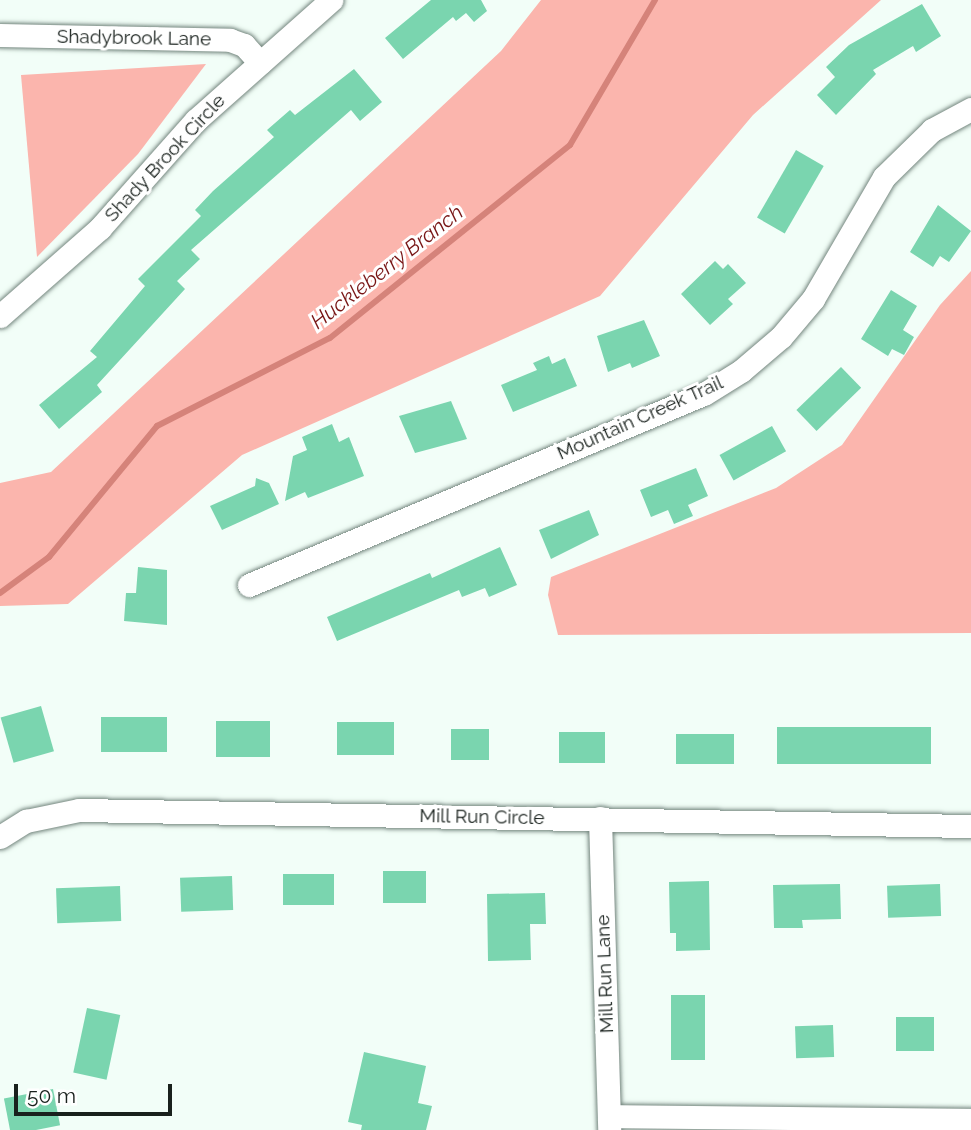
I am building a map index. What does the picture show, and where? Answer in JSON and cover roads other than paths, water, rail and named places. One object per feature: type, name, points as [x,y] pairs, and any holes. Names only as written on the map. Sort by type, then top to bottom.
[{"type":"street","name":"Shady Brook Circle","points":[[0,316],[100,228],[196,120],[331,0]]},
{"type":"street","name":"Shadybrook Lane","points":[[0,35],[230,40],[244,46],[260,63]]},
{"type":"street","name":"Mountain Creek Trail","points":[[249,585],[704,394],[741,371],[781,337],[813,299],[884,177],[933,130],[971,109]]},
{"type":"street","name":"Mill Run Circle","points":[[0,837],[26,821],[79,810],[971,827]]},
{"type":"street","name":"Mill Run Lane","points":[[600,818],[609,1123]]},
{"type":"street","points":[[609,1123],[971,1120]]},
{"type":"waterway","name":"Huckleberry Branch","points":[[0,593],[49,557],[157,426],[330,338],[570,145],[655,0]]}]
